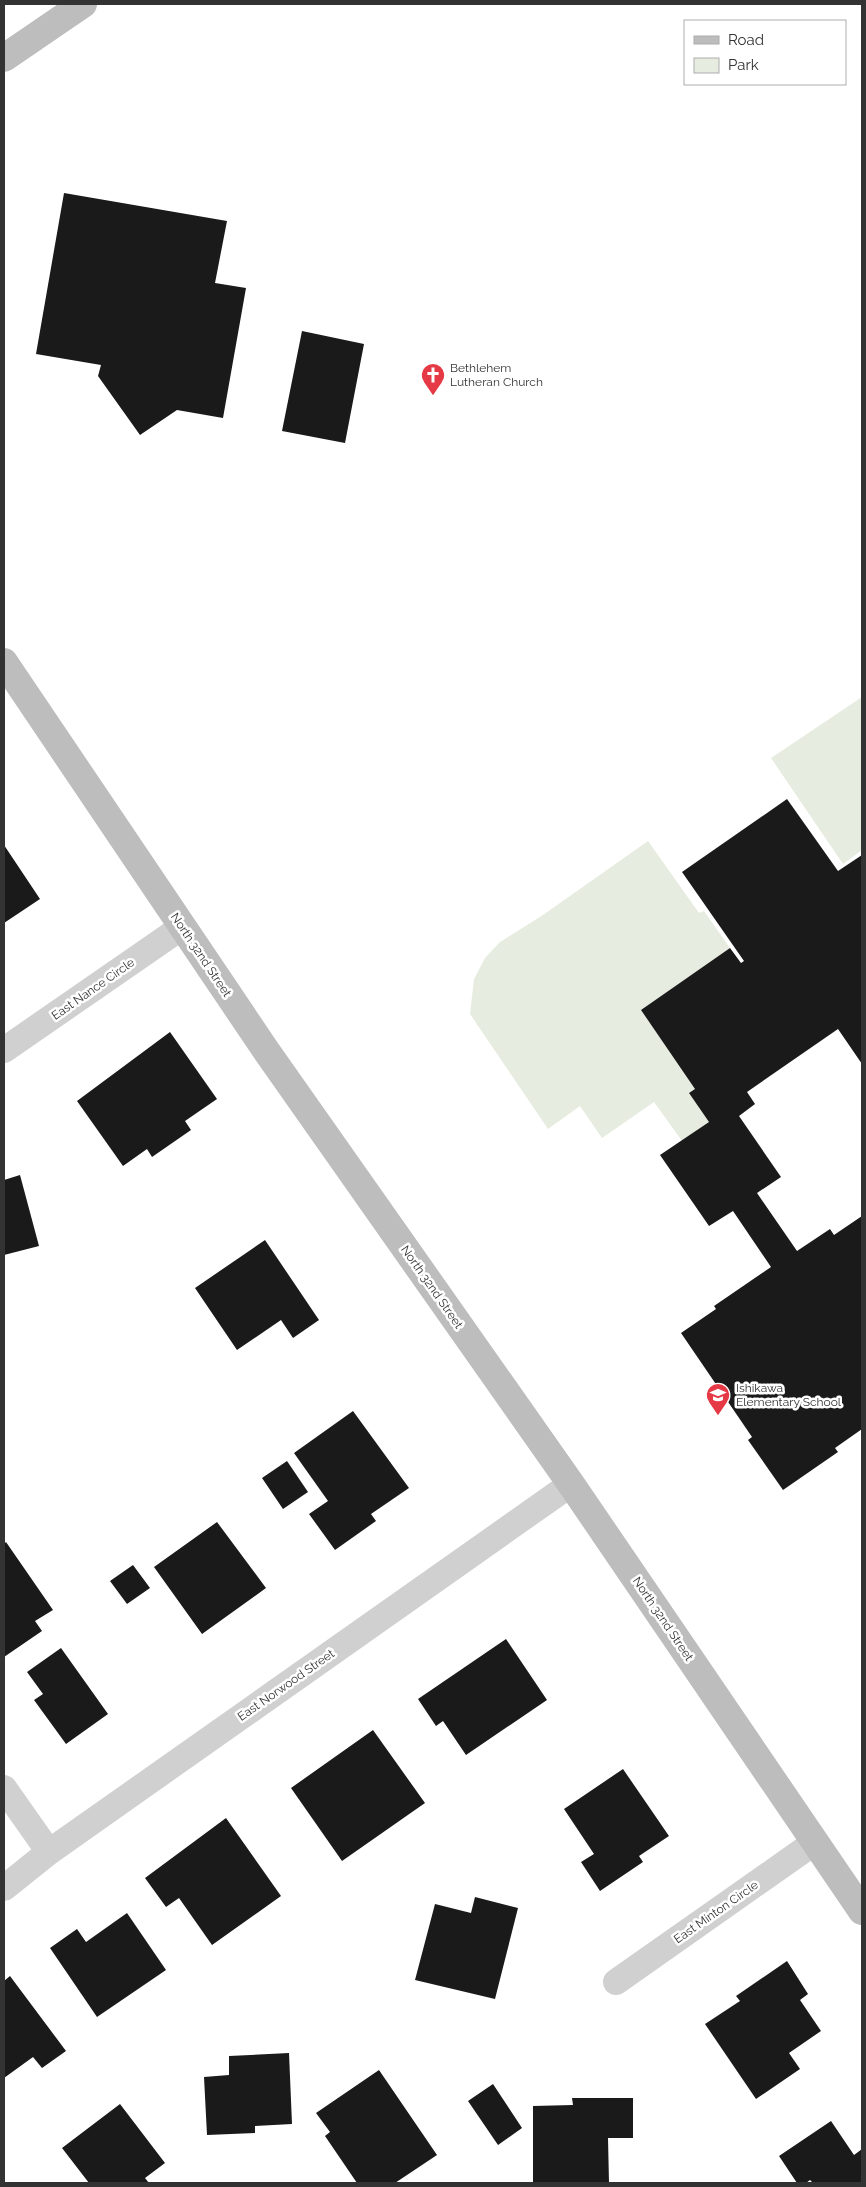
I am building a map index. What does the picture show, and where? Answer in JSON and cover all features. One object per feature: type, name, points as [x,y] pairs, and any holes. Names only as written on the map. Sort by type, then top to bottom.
[{"type":"street","points":[[4,58],[83,4]]},
{"type":"street","name":"North 32nd Street","points":[[4,662],[182,928],[571,1484],[862,1911]]},
{"type":"street","name":"East Nance Circle","points":[[4,1050],[182,928]]},
{"type":"street","name":"East Norwood Street","points":[[4,1888],[49,1852],[571,1484]]},
{"type":"street","points":[[4,1788],[49,1852]]},
{"type":"street","name":"East Minton Circle","points":[[616,1982],[816,1842]]},
{"type":"green space","points":[[862,697],[862,850],[843,864],[771,758]]},
{"type":"green space","points":[[648,841],[699,913],[704,911],[730,948],[641,1010],[695,1089],[689,1093],[709,1122],[682,1141],[654,1102],[602,1138],[580,1106],[548,1129],[470,1014],[474,979],[485,958],[500,942],[543,915]]},
{"type":"building","points":[[64,193],[227,221],[215,283],[246,288],[223,418],[177,410],[140,435],[98,376],[101,365],[36,354]]},
{"type":"building","points":[[302,331],[364,344],[345,443],[282,431]]},
{"type":"building","points":[[787,799],[838,871],[862,855],[862,1064],[838,1029],[747,1092],[755,1104],[739,1116],[781,1177],[757,1193],[797,1251],[830,1229],[834,1235],[862,1216],[862,1429],[835,1448],[838,1452],[783,1490],[748,1440],[752,1437],[681,1333],[716,1309],[714,1306],[771,1267],[733,1211],[709,1226],[660,1155],[709,1122],[689,1093],[695,1089],[641,1010],[730,948],[741,963],[744,961],[682,872]]},
{"type":"building","points":[[4,845],[40,899],[4,923]]},
{"type":"building","points":[[170,1032],[217,1099],[185,1121],[191,1130],[152,1157],[147,1149],[123,1166],[77,1101]]},
{"type":"building","points":[[20,1175],[39,1246],[4,1255],[4,1180]]},
{"type":"building","points":[[265,1240],[319,1320],[293,1338],[281,1320],[237,1350],[195,1288]]},
{"type":"building","points":[[353,1411],[409,1488],[371,1514],[376,1521],[335,1550],[309,1514],[328,1501],[294,1453]]},
{"type":"building","points":[[287,1461],[308,1492],[283,1509],[262,1478]]},
{"type":"building","points":[[217,1522],[266,1588],[202,1634],[154,1567]]},
{"type":"building","points":[[6,1542],[53,1610],[35,1621],[42,1631],[4,1657],[4,1544]]},
{"type":"building","points":[[133,1565],[150,1588],[127,1604],[110,1581]]},
{"type":"building","points":[[506,1639],[547,1700],[466,1755],[443,1721],[436,1726],[418,1699]]},
{"type":"building","points":[[61,1648],[108,1714],[66,1744],[34,1700],[43,1694],[27,1672]]},
{"type":"building","points":[[373,1730],[425,1803],[342,1861],[291,1788]]},
{"type":"building","points":[[623,1769],[669,1836],[639,1856],[643,1862],[600,1891],[581,1862],[594,1854],[564,1809]]},
{"type":"building","points":[[226,1818],[281,1896],[212,1945],[179,1898],[166,1907],[145,1878]]},
{"type":"building","points":[[475,1897],[518,1908],[495,1999],[415,1980],[435,1904],[471,1913]]},
{"type":"building","points":[[127,1913],[166,1970],[97,2017],[50,1948],[77,1929],[86,1942]]},
{"type":"building","points":[[787,1961],[808,1994],[800,2000],[821,2031],[789,2053],[800,2069],[756,2099],[705,2024],[740,2001],[736,1996]]},
{"type":"building","points":[[10,1976],[66,2051],[42,2068],[33,2057],[4,2078],[4,1981]]},
{"type":"building","points":[[289,2053],[292,2124],[255,2126],[255,2133],[207,2135],[204,2077],[229,2075],[229,2056]]},
{"type":"building","points":[[379,2070],[437,2155],[395,2183],[357,2183],[325,2136],[330,2132],[316,2113]]},
{"type":"building","points":[[493,2084],[522,2128],[498,2145],[468,2101]]},
{"type":"building","points":[[572,2098],[633,2098],[633,2138],[608,2138],[609,2183],[533,2183],[533,2106],[573,2105]]},
{"type":"building","points":[[120,2104],[165,2163],[145,2178],[149,2183],[89,2183],[62,2148]]},
{"type":"building","points":[[831,2121],[854,2155],[862,2149],[862,2183],[813,2183],[810,2180],[806,2183],[797,2183],[779,2156]]},
{"type":"place","name":"Bethlehem Lutheran Church","points":[[433,396]]},
{"type":"place","name":"Ishikawa Elementary School","points":[[718,1416]]}]
